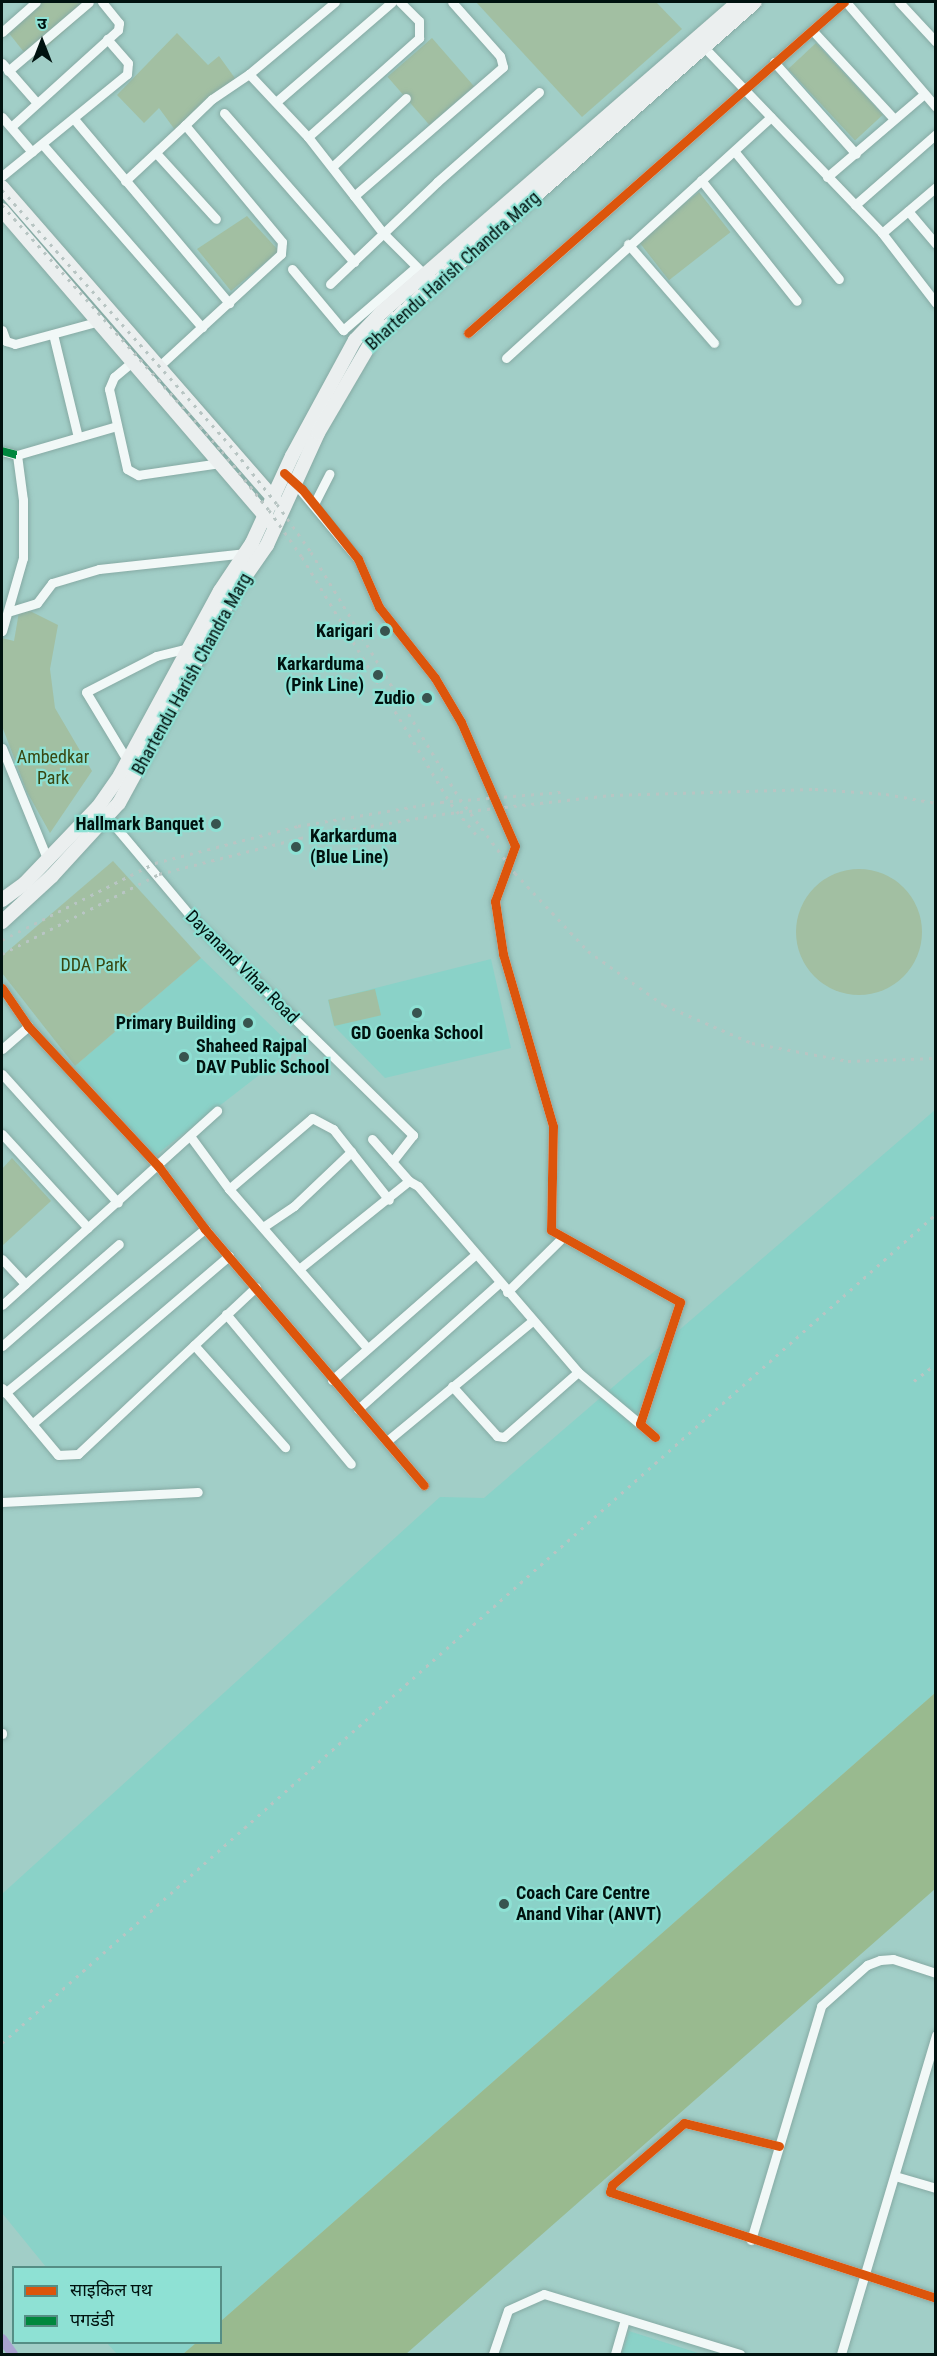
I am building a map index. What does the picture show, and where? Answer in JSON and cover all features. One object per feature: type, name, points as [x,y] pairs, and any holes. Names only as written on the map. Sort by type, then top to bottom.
[{"type":"main road","name":"Bhartendu Harish Chandra Marg","points":[[700,43],[738,2]]},
{"type":"main road","name":"Bhartendu Harish Chandra Marg","points":[[2,900],[103,811],[189,648],[246,553],[284,473],[355,340],[425,276],[700,43],[756,2]]},
{"type":"main road","points":[[2,187],[157,368],[283,509]]},
{"type":"main road","points":[[2,210],[275,528]]},
{"type":"main road","name":"Bhartendu Harish Chandra Marg","points":[[2,922],[52,876],[143,764],[233,594],[275,528],[295,483],[358,359],[425,276]]},
{"type":"street","points":[[2,32],[36,2]]},
{"type":"street","points":[[37,103],[5,67],[89,2]]},
{"type":"street","points":[[11,127],[119,26],[102,2]]},
{"type":"street","points":[[125,181],[212,99],[249,74],[335,2]]},
{"type":"street","points":[[276,102],[392,2]]},
{"type":"street","points":[[308,137],[419,39],[418,21],[400,2]]},
{"type":"street","points":[[354,195],[503,67],[500,56],[452,2]]},
{"type":"street","points":[[468,333],[742,89],[845,2],[923,96],[936,107]]},
{"type":"street","points":[[899,2],[936,42]]},
{"type":"street","points":[[812,30],[894,119]]},
{"type":"street","points":[[2,176],[43,145],[128,71],[124,58],[107,39]]},
{"type":"street","points":[[700,43],[882,233],[936,303]]},
{"type":"street","points":[[774,62],[856,154]]},
{"type":"street","points":[[249,74],[308,137],[383,233],[425,276],[343,330],[292,269]]},
{"type":"street","points":[[330,284],[539,92]]},
{"type":"street","points":[[827,177],[923,96]]},
{"type":"street","points":[[332,167],[406,98]]},
{"type":"street","points":[[224,113],[354,262]]},
{"type":"street","points":[[2,117],[32,152]]},
{"type":"street","points":[[506,358],[628,244],[735,152],[771,117]]},
{"type":"street","points":[[74,119],[229,303]]},
{"type":"street","points":[[157,368],[281,254],[282,242],[185,125]]},
{"type":"street","points":[[855,205],[936,134]]},
{"type":"street","points":[[43,145],[202,327]]},
{"type":"street","points":[[735,152],[840,279]]},
{"type":"street","points":[[156,153],[216,219]]},
{"type":"street","points":[[700,180],[797,302]]},
{"type":"street","points":[[882,233],[936,187]]},
{"type":"street","points":[[908,211],[936,243]]},
{"type":"street","points":[[628,244],[714,343]]},
{"type":"street","points":[[2,330],[6,341],[12,344],[96,322]]},
{"type":"street","points":[[53,334],[78,437]]},
{"type":"street","points":[[132,362],[110,382],[117,426],[128,470],[134,474],[220,463]]},
{"type":"street","points":[[2,451],[17,455],[117,426]]},
{"type":"street","points":[[2,631],[10,611],[23,558],[23,500],[17,455]]},
{"type":"street","points":[[284,473],[314,504],[358,559],[379,607],[399,636],[435,678],[461,722],[515,846],[495,901],[503,954],[553,1126],[551,1230],[680,1302],[640,1424]]},
{"type":"street","points":[[314,504],[329,474]]},
{"type":"street","points":[[10,611],[37,603],[52,583],[92,571],[246,553]]},
{"type":"street","points":[[128,760],[86,692],[156,656],[189,648]]},
{"type":"street","points":[[2,748],[47,858]]},
{"type":"street","name":"Dayanand Vihar Road","points":[[103,811],[192,918],[413,1135],[392,1162]]},
{"type":"street","points":[[2,989],[28,1026],[159,1167],[205,1229],[424,1485]]},
{"type":"street","points":[[2,1050],[28,1026]]},
{"type":"street","points":[[2,1074],[118,1203]]},
{"type":"street","points":[[2,1305],[159,1167],[189,1136],[217,1112]]},
{"type":"street","points":[[229,1189],[312,1118],[333,1129],[389,1200]]},
{"type":"street","points":[[2,1134],[88,1228]]},
{"type":"street","points":[[189,1136],[229,1189],[367,1348]]},
{"type":"street","points":[[372,1139],[409,1181],[418,1186],[499,1283],[578,1372],[655,1437]]},
{"type":"street","points":[[263,1227],[294,1206],[351,1152]]},
{"type":"street","points":[[299,1269],[389,1200],[409,1181]]},
{"type":"street","points":[[205,1229],[3,1390],[58,1455],[78,1454],[256,1287]]},
{"type":"street","points":[[507,1292],[562,1237]]},
{"type":"street","points":[[2,1346],[119,1244]]},
{"type":"street","points":[[332,1380],[475,1255]]},
{"type":"street","points":[[32,1424],[229,1256]]},
{"type":"street","points":[[2,1260],[25,1284]]},
{"type":"street","points":[[358,1408],[499,1283]]},
{"type":"street","points":[[225,1314],[351,1464]]},
{"type":"street","points":[[387,1441],[532,1321]]},
{"type":"street","points":[[194,1345],[285,1447]]},
{"type":"street","points":[[452,1386],[497,1436],[504,1437],[578,1372]]},
{"type":"street","points":[[2,1502],[198,1492]]},
{"type":"street","points":[[751,2240],[822,2006],[867,1965],[880,1960],[893,1959],[936,1973]]},
{"type":"street","points":[[841,2355],[936,2036]]},
{"type":"street","points":[[779,2146],[684,2123],[610,2188],[612,2196],[936,2298]]},
{"type":"street","points":[[895,2176],[936,2188]]},
{"type":"street","points":[[493,2355],[508,2310],[540,2294],[740,2355]]},
{"type":"street","points":[[615,2355],[625,2319]]},
{"type":"shaded area","name":"Shaheed Rajpal DAV Public School","points":[[201,958],[294,1048],[152,1158],[75,1066]]},
{"type":"shaded area","name":"GD Goenka School","points":[[491,959],[511,1048],[385,1078],[334,1026],[328,1000]]},
{"type":"shaded area","points":[[935,1110],[935,1693],[222,2320],[222,2266],[45,2266],[2,2213],[2,1894],[440,1497],[484,1498]]},
{"type":"shaded area","points":[[629,2331],[701,2354],[622,2354]]},
{"type":"shaded area","points":[[108,2344],[195,2344],[183,2354],[117,2354]]},
{"type":"green space","points":[[41,2],[87,2],[91,7],[31,61],[8,32]]},
{"type":"green space","points":[[476,2],[656,2],[682,29],[582,117]]},
{"type":"green space","points":[[177,33],[208,65],[219,56],[237,81],[178,134],[159,108],[144,123],[117,95]]},
{"type":"green space","points":[[432,38],[474,86],[429,125],[387,77]]},
{"type":"green space","points":[[816,43],[883,115],[855,141],[788,69]]},
{"type":"green space","points":[[699,192],[730,232],[669,280],[638,240]]},
{"type":"green space","points":[[247,216],[279,251],[231,291],[197,249]]},
{"type":"green space","name":"Ambedkar Park","points":[[20,606],[58,625],[50,669],[55,708],[92,771],[50,833],[27,792],[2,726],[2,638],[14,641]]},
{"type":"green space","name":"DDA Park","points":[[113,861],[201,958],[75,1066],[2,973],[2,956]]},
{"type":"green space","points":[[859,869],[883,873],[904,887],[918,908],[922,932],[918,956],[904,977],[883,991],[859,995],[835,991],[814,977],[800,956],[796,932],[800,908],[814,887],[835,873]]},
{"type":"green space","points":[[375,989],[381,1015],[334,1026],[328,1000]]},
{"type":"green space","points":[[12,1158],[51,1201],[2,1246],[2,1169]]},
{"type":"green space","points":[[935,1693],[935,1889],[406,2354],[183,2354],[195,2344],[222,2344],[222,2320]]},
{"type":"waterway","points":[[2,2339],[13,2354]]},
{"type":"railway","points":[[2,190],[230,445],[277,504],[311,552],[460,799],[515,873],[588,951],[664,1005],[752,1043],[848,1061],[936,1058]]},
{"type":"railway","points":[[2,205],[222,451],[269,510],[302,557],[451,804],[479,838]]},
{"type":"railway","points":[[2,954],[159,874],[300,838],[442,814],[611,795],[815,789],[886,794],[936,803]]},
{"type":"railway","points":[[2,940],[155,863],[298,826],[441,802],[561,792]]},
{"type":"railway","points":[[2,2043],[936,1214]]},
{"type":"railway","points":[[914,1381],[936,1364]]},
{"type":"marked path","points":[[2,451],[17,455]]},
{"type":"cycle path","points":[[468,333],[844,2]]},
{"type":"cycle path","points":[[284,473],[302,489],[358,559],[379,607],[435,678],[461,722],[515,846],[495,901],[503,954],[553,1126],[551,1230],[680,1302],[640,1424],[655,1437]]},
{"type":"cycle path","points":[[2,988],[28,1026],[159,1167],[205,1229],[424,1485]]},
{"type":"cycle path","points":[[779,2146],[684,2123],[612,2185],[610,2192],[936,2298]]},
{"type":"place","name":"Karigari","points":[[385,631]]},
{"type":"place","name":"Karkarduma (Pink Line)","points":[[378,675]]},
{"type":"place","name":"Zudio","points":[[427,698]]},
{"type":"place","name":"Hallmark Banquet","points":[[216,824]]},
{"type":"place","name":"Karkarduma (Blue Line)","points":[[296,847]]},
{"type":"place","name":"GD Goenka School","points":[[417,1013]]},
{"type":"place","name":"Primary Building","points":[[248,1023]]},
{"type":"place","name":"Shaheed Rajpal DAV Public School","points":[[184,1057]]},
{"type":"place","name":"Coach Care Centre Anand Vihar (ANVT)","points":[[504,1904]]}]
